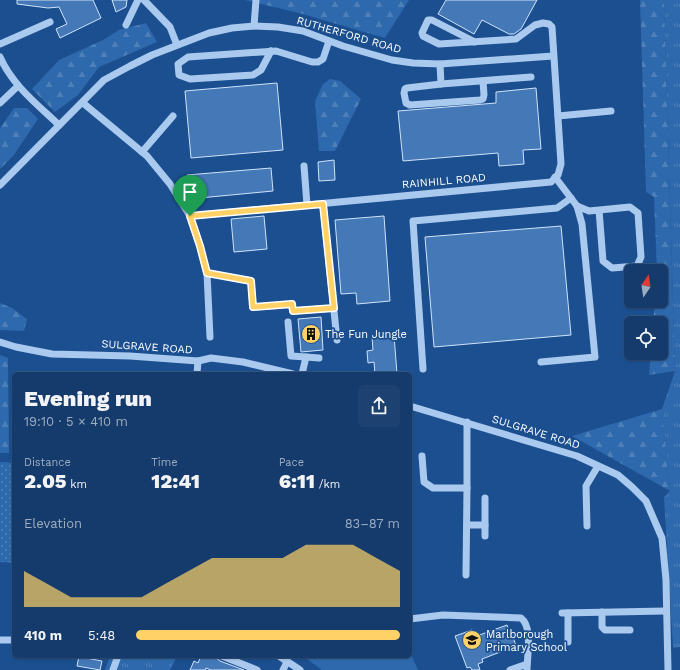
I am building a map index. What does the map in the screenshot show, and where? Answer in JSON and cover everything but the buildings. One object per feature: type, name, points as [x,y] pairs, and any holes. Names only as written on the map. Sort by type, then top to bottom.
[{"type":"street","points":[[126,25],[138,0]]},
{"type":"street","points":[[144,0],[170,27],[177,45]]},
{"type":"street","points":[[254,26],[256,0]]},
{"type":"street","points":[[475,42],[432,20],[428,20],[422,33],[423,36],[439,44],[475,42],[516,39],[535,25],[543,23],[549,24],[552,27],[561,164],[555,177],[577,206],[582,224],[596,357],[541,362]]},
{"type":"street","points":[[0,44],[50,22]]},
{"type":"street","name":"RUTHERFORD ROAD","points":[[0,185],[59,125],[83,103],[104,80],[130,66],[177,45],[209,33],[232,28],[254,26],[278,27],[303,31],[343,46],[392,60],[413,63],[440,64],[554,56]]},
{"type":"street","points":[[271,52],[261,70],[253,75],[190,79],[179,75],[178,64],[188,57],[276,51],[312,62],[318,62],[323,59],[329,41]]},
{"type":"street","points":[[0,57],[4,67],[18,86],[59,125]]},
{"type":"street","points":[[440,64],[441,84]]},
{"type":"street","points":[[483,81],[484,95],[483,99],[480,100],[410,105],[406,103],[404,93],[405,89],[407,88],[441,84],[531,77]]},
{"type":"street","points":[[0,102],[18,86]]},
{"type":"street","points":[[83,103],[142,152],[170,184],[190,216],[207,273],[210,337]]},
{"type":"street","points":[[558,116],[611,111]]},
{"type":"street","points":[[142,152],[173,116]]},
{"type":"street","points":[[304,166],[307,205]]},
{"type":"street","name":"RAINHILL ROAD","points":[[190,216],[551,182],[555,177]]},
{"type":"street","points":[[423,369],[413,221],[557,208],[571,198]]},
{"type":"street","points":[[323,204],[337,340]]},
{"type":"street","points":[[577,206],[589,211],[599,210],[630,207],[638,213],[642,257],[637,266],[612,268],[603,261],[599,210]]},
{"type":"street","points":[[207,273],[251,281],[253,307],[292,304],[293,311],[334,308]]},
{"type":"street","points":[[288,322],[291,356],[319,358]]},
{"type":"street","name":"SULGRAVE ROAD","points":[[0,342],[16,347],[52,354],[130,356],[198,361],[211,358],[284,372]]},
{"type":"street","points":[[302,372],[306,357]]},
{"type":"street","points":[[197,372],[198,361]]},
{"type":"street","name":"SULGRAVE ROAD","points":[[412,407],[577,456],[618,476],[646,501],[657,523],[662,538],[666,580],[668,670]]},
{"type":"street","points":[[466,575],[468,488],[467,422]]},
{"type":"street","points":[[422,456],[424,482],[433,488],[468,488]]},
{"type":"street","points":[[587,526],[586,486],[598,466]]},
{"type":"street","points":[[485,498],[485,536]]},
{"type":"street","points":[[467,525],[485,525]]},
{"type":"street","points":[[568,642],[565,613],[666,611]]},
{"type":"street","points":[[602,612],[602,626],[605,630],[630,630]]},
{"type":"street","points":[[412,619],[443,615],[521,618],[526,622],[528,629],[527,667],[510,670]]},
{"type":"street","points":[[0,640],[12,640]]},
{"type":"street","points":[[113,670],[117,658]]},
{"type":"street","points":[[227,658],[257,670]]},
{"type":"street","points":[[282,658],[300,670]]},
{"type":"street","points":[[283,670],[287,662]]},
{"type":"green space","points":[[245,0],[409,0],[385,38],[299,13]]},
{"type":"green space","points":[[640,0],[664,0],[675,371],[649,375],[650,360],[668,360],[668,316],[654,316],[654,308],[668,308],[668,264],[657,264],[654,197],[646,192]]},
{"type":"green space","points":[[664,0],[680,0],[680,647],[673,648],[664,497],[670,491],[662,409],[675,371]]},
{"type":"green space","points":[[146,23],[157,42],[99,67],[78,95],[55,112],[32,89],[59,60],[103,40],[119,30]]},
{"type":"green space","points":[[330,79],[340,81],[361,99],[335,151],[319,151],[315,101],[323,84]]},
{"type":"green space","points":[[14,108],[27,108],[38,119],[13,156],[0,169],[0,128]]},
{"type":"green space","points":[[0,303],[12,308],[27,319],[24,331],[0,330]]},
{"type":"green space","points":[[0,355],[8,358],[9,453],[0,453]]},
{"type":"green space","points":[[662,409],[670,491],[572,436]]},
{"type":"green space","points":[[0,462],[12,463],[12,563],[0,562]]},
{"type":"green space","points":[[412,656],[418,670],[322,670],[306,658],[412,658]]},
{"type":"green space","points":[[109,658],[176,658],[170,670],[105,670]]},
{"type":"place","name":"The Fun Jungle","points":[[311,334]]},
{"type":"place","name":"Marlborough Primary School","points":[[472,640]]},
{"type":"route","points":[[323,204],[334,308],[293,311],[292,304],[253,307],[251,281],[207,273],[190,216],[220,212],[323,204]]}]
